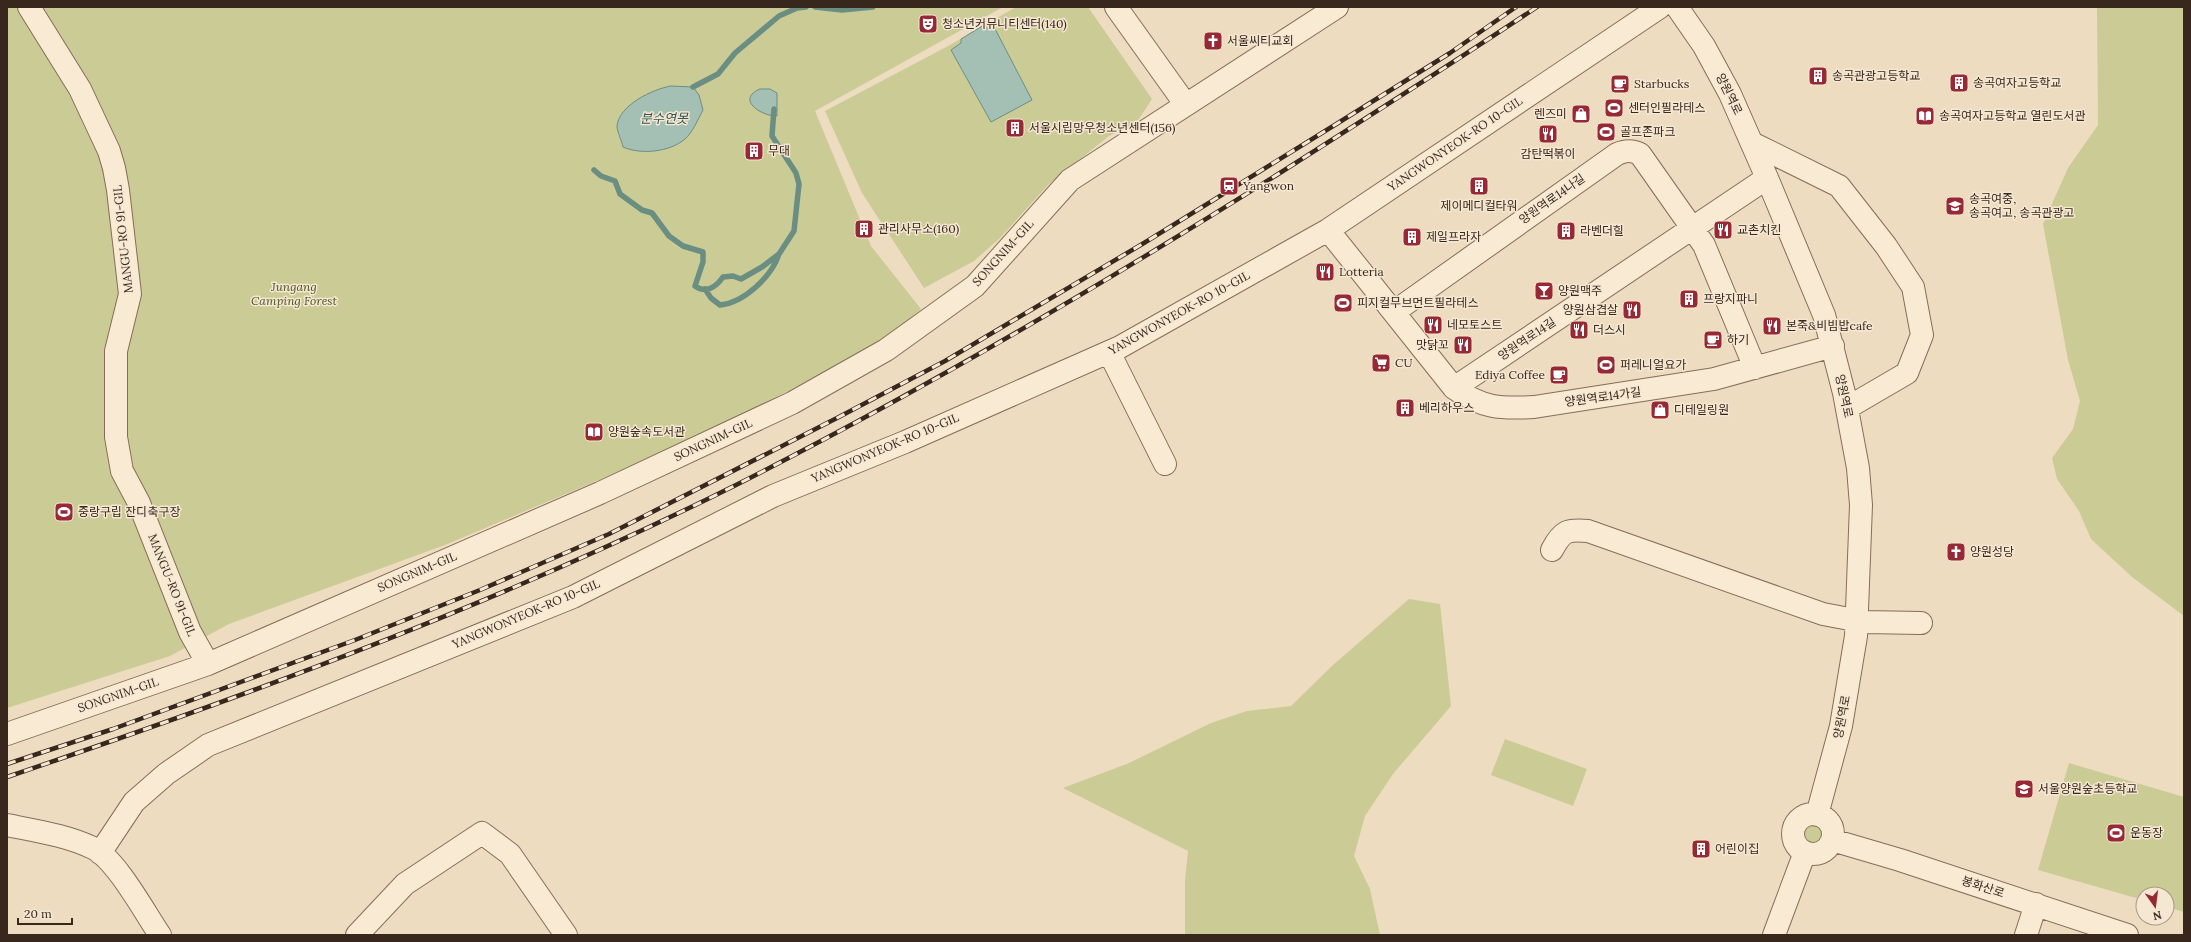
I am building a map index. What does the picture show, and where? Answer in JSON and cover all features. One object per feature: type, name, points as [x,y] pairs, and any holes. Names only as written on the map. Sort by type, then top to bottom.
[{"type":"street","name":"MANGU-RO 91-GIL","points":[[29,7],[80,89],[106,144],[114,168],[130,294],[116,351],[116,437],[122,471],[139,502],[190,632],[208,664]]},
{"type":"street","points":[[1116,7],[1186,104]]},
{"type":"street","name":"SONGNIM-GIL","points":[[7,734],[208,664],[600,493],[792,402],[886,350],[975,286],[1070,180],[1337,7]]},
{"type":"street","name":"YANGWONYEOK-RO 10-GIL","points":[[100,853],[134,802],[166,774],[208,745],[573,597],[773,496],[905,442],[1109,352],[1328,230],[1660,7]]},
{"type":"street","name":"양원역로","points":[[1677,7],[1704,46],[1730,94],[1767,178],[1824,315],[1833,346],[1847,408],[1860,486],[1857,621],[1855,648],[1841,726],[1817,815]]},
{"type":"street","name":"양원역로14나길","points":[[1394,312],[1617,154],[1625,151],[1629,143],[1640,154],[1692,228]]},
{"type":"street","points":[[1752,143],[1838,186],[1886,246],[1913,287],[1922,335],[1907,373],[1847,408]]},
{"type":"street","name":"양원역로14길","points":[[1454,388],[1767,178]]},
{"type":"street","points":[[1692,228],[1712,260],[1755,368]]},
{"type":"street","points":[[1328,230],[1454,388]]},
{"type":"street","name":"양원역로14가길","points":[[1454,388],[1479,403],[1517,408],[1689,384],[1755,368],[1833,346]]},
{"type":"street","points":[[1109,352],[1165,464]]},
{"type":"street","points":[[1552,550],[1559,536],[1566,532],[1588,531],[1823,614],[1857,621],[1921,624]]},
{"type":"street","points":[[1817,815],[1828,822],[1835,841],[1824,850],[1812,854],[1805,852],[1800,849],[1794,838],[1795,825],[1805,816],[1817,815]]},
{"type":"street","points":[[7,825],[63,837],[94,848],[110,862],[160,935]]},
{"type":"street","points":[[357,935],[405,884],[482,834],[510,854],[566,935]]},
{"type":"street","name":"봉화산로","points":[[1835,841],[2036,904],[2127,935]]},
{"type":"street","points":[[1774,935],[1805,852]]},
{"type":"street","points":[[2026,935],[2036,904]]},
{"type":"green space","name":"Jungang Camping Forest","points":[[7,7],[1003,7],[815,111],[871,246],[921,309],[883,342],[691,441],[445,545],[229,624],[170,656],[7,708]]},
{"type":"green space","points":[[1016,7],[1088,7],[1152,99],[1137,122],[1109,136],[1048,185],[1000,238],[974,261],[924,288],[862,193],[825,111],[950,45]]},
{"type":"green space","points":[[2097,7],[2184,7],[2184,616],[2132,577],[2091,539],[2079,511],[2057,479],[2052,458],[2073,429],[2080,401],[2068,360],[2043,224],[2068,168],[2098,125]]},
{"type":"green space","points":[[1409,599],[1440,604],[1451,706],[1393,774],[1365,816],[1354,856],[1370,889],[1380,935],[1185,935],[1185,880],[1188,851],[1063,788],[1129,763],[1211,723],[1247,711],[1291,706],[1333,665]]},
{"type":"green space","points":[[1505,739],[1587,769],[1573,806],[1491,775]]},
{"type":"green space","name":"운동장","points":[[2069,763],[2184,797],[2184,912],[2175,909],[2175,886],[2135,886],[2135,898],[2038,870]]},
{"type":"green space","points":[[1813,821],[1822,825],[1826,834],[1822,843],[1813,847],[1804,843],[1800,834],[1804,825]]},
{"type":"water","points":[[984,25],[993,25],[1032,100],[991,122],[951,50],[961,43],[961,39]]},
{"type":"water","name":"분수연못","points":[[671,86],[693,87],[699,95],[703,110],[688,136],[672,147],[655,151],[638,151],[623,147],[617,126],[619,118],[624,111],[638,99],[647,94]]},
{"type":"water","points":[[760,89],[770,89],[777,93],[777,116],[758,110],[750,102],[750,97],[753,93]]},
{"type":"waterway","points":[[693,87],[718,74],[735,53],[779,16],[797,8],[806,7]]},
{"type":"waterway","points":[[815,7],[842,10],[873,7]]},
{"type":"waterway","points":[[594,170],[601,176],[615,181],[620,194],[642,210],[652,213],[669,236],[683,246],[703,252],[703,262],[695,286],[707,289],[717,284],[723,277],[733,276],[741,279],[762,267],[779,254],[794,231],[799,184],[796,173],[772,136],[774,109]]},
{"type":"waterway","points":[[705,289],[711,298],[720,305],[738,299],[747,294],[764,279],[779,254]]},
{"type":"railway","points":[[7,764],[113,729],[355,640],[480,590],[609,534],[837,418],[945,361],[1144,243],[1338,123],[1450,53],[1516,7]]},
{"type":"railway","points":[[7,777],[285,679],[468,607],[648,528],[736,485],[876,412],[1081,295],[1283,171],[1537,7]]},
{"type":"place","name":"청소년커뮤니티센터(140)","points":[[928,24]]},
{"type":"place","name":"서울씨티교회","points":[[1213,41]]},
{"type":"place","name":"송곡관광고등학교","points":[[1818,76]]},
{"type":"place","name":"송곡여자고등학교","points":[[1959,83]]},
{"type":"place","name":"Starbucks","points":[[1620,84]]},
{"type":"place","name":"센터인필라테스","points":[[1614,108]]},
{"type":"place","name":"렌즈미","points":[[1581,114]]},
{"type":"place","name":"송곡여자고등학교 열린도서관","points":[[1925,116]]},
{"type":"place","name":"서울시립망우청소년센터(156)","points":[[1015,128]]},
{"type":"place","name":"골프존파크","points":[[1606,132]]},
{"type":"place","name":"감탄떡볶이","points":[[1548,134]]},
{"type":"place","name":"무대","points":[[754,151]]},
{"type":"place","name":"Yangwon","points":[[1229,186]]},
{"type":"place","name":"제이메디컬타워","points":[[1479,186]]},
{"type":"place","name":"송곡여중, 송곡여고, 송곡관광고","points":[[1955,206]]},
{"type":"place","name":"관리사무소(160)","points":[[864,229]]},
{"type":"place","name":"교촌치킨","points":[[1723,230]]},
{"type":"place","name":"라벤더힐","points":[[1566,231]]},
{"type":"place","name":"제일프라자","points":[[1412,237]]},
{"type":"place","name":"Lotteria","points":[[1325,272]]},
{"type":"place","name":"양원맥주","points":[[1544,291]]},
{"type":"place","name":"프랑지파니","points":[[1689,299]]},
{"type":"place","name":"피지컬무브먼트필라테스","points":[[1343,303]]},
{"type":"place","name":"양원삼겹살","points":[[1632,310]]},
{"type":"place","name":"네모토스트","points":[[1433,325]]},
{"type":"place","name":"본죽&비빔밥cafe","points":[[1772,326]]},
{"type":"place","name":"더스시","points":[[1579,330]]},
{"type":"place","name":"하기","points":[[1713,340]]},
{"type":"place","name":"맛닭꼬","points":[[1463,345]]},
{"type":"place","name":"CU","points":[[1381,363]]},
{"type":"place","name":"퍼레니얼요가","points":[[1606,365]]},
{"type":"place","name":"Ediya Coffee","points":[[1559,375]]},
{"type":"place","name":"베리하우스","points":[[1405,408]]},
{"type":"place","name":"디테일링원","points":[[1660,410]]},
{"type":"place","name":"양원숲속도서관","points":[[594,432]]},
{"type":"place","name":"중랑구립 잔디축구장","points":[[64,512]]},
{"type":"place","name":"양원성당","points":[[1956,552]]},
{"type":"place","name":"서울양원숲초등학교","points":[[2024,789]]},
{"type":"place","name":"운동장","points":[[2116,833]]},
{"type":"place","name":"어린이집","points":[[1701,849]]}]
